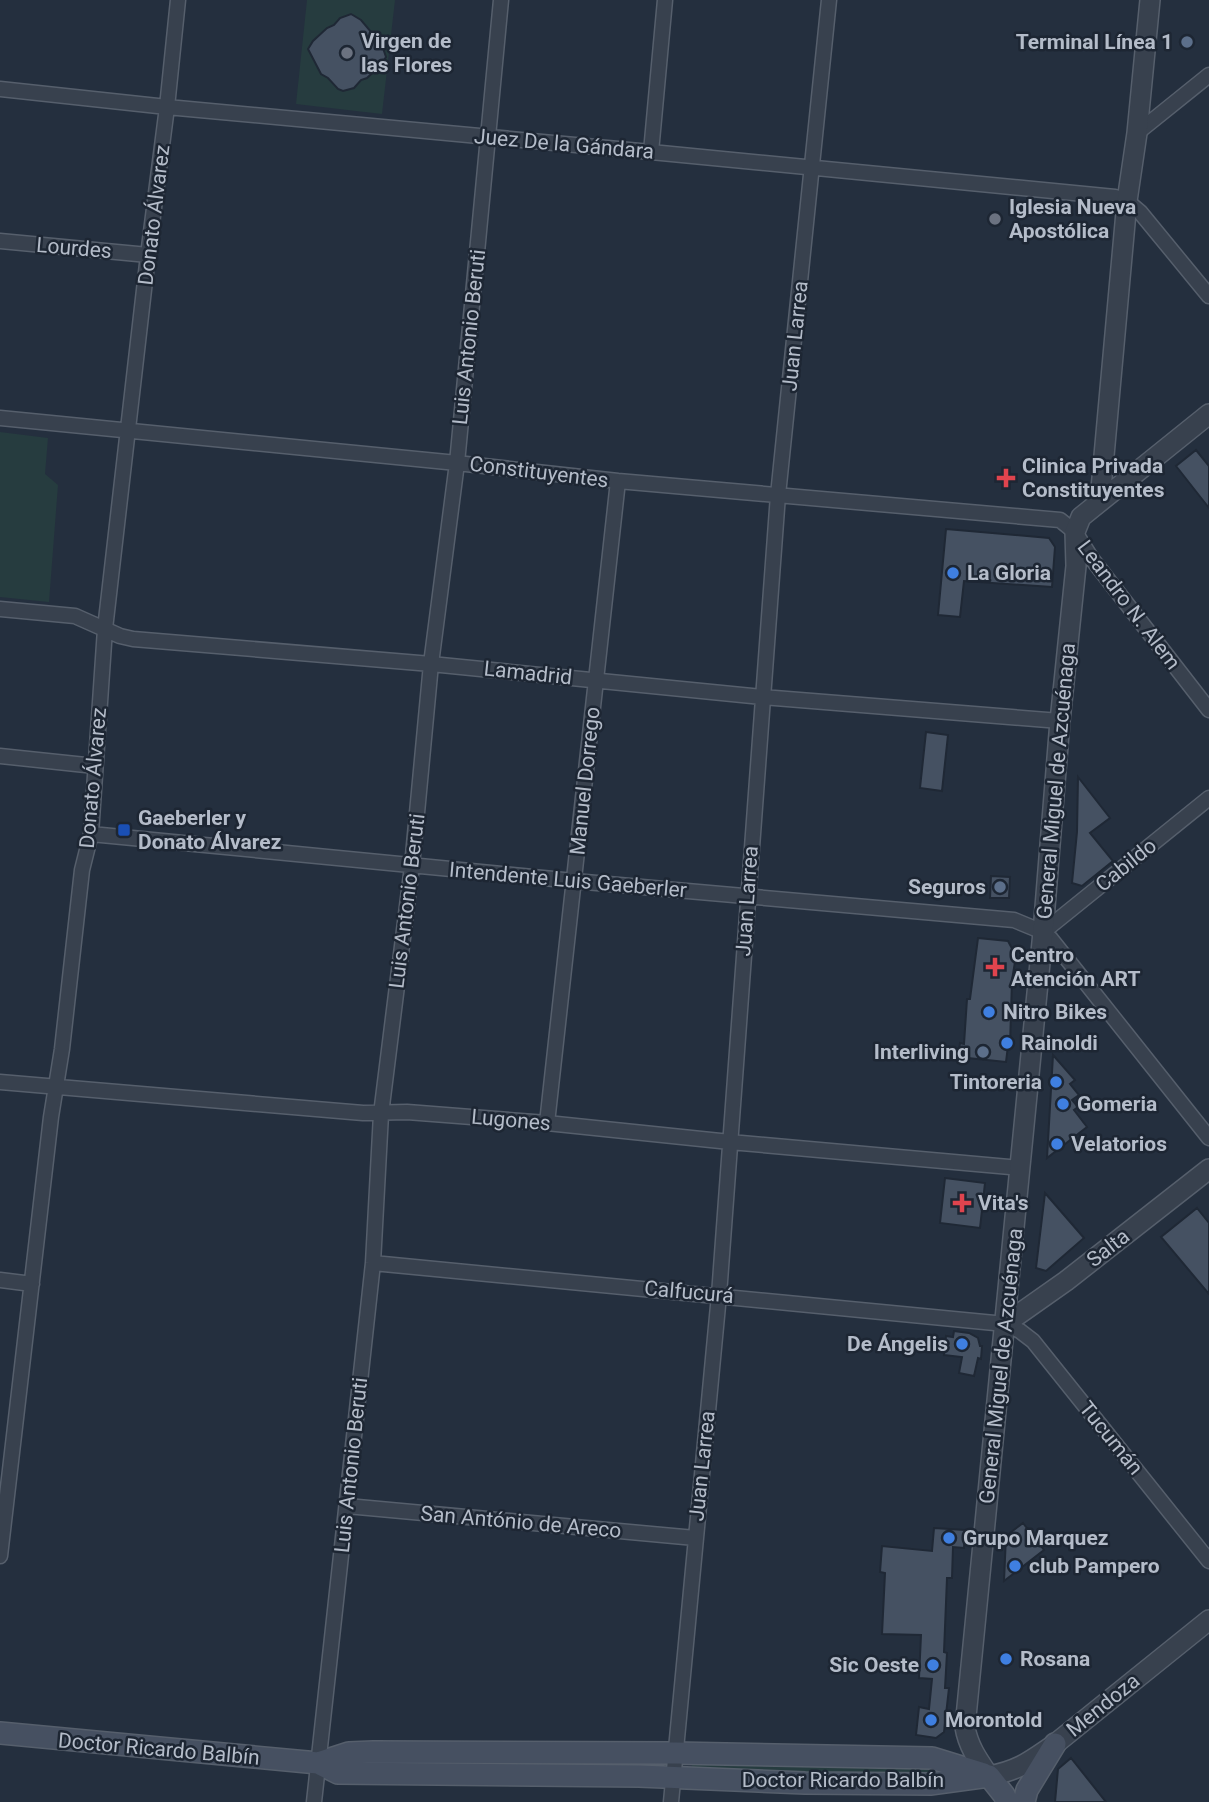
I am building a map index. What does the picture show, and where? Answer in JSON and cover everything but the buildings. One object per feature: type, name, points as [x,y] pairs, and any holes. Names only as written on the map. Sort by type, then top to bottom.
[{"type":"main road","name":"Doctor Ricardo Balbín","points":[[0,1733],[318,1763],[338,1773],[673,1777],[805,1783],[930,1784],[989,1776]]},
{"type":"main road","points":[[1024,1802],[1031,1782],[1055,1744]]},
{"type":"main road","name":"Doctor Ricardo Balbín","points":[[318,1763],[361,1752],[675,1753],[932,1758],[989,1776]]},
{"type":"main road","points":[[988,1802],[989,1776]]},
{"type":"main road","points":[[989,1776],[1004,1795],[1006,1802]]},
{"type":"street","name":"Donato Álvarez","points":[[0,1556],[6,1449],[32,1284],[82,870],[91,834],[105,629],[178,0]]},
{"type":"street","name":"Luis Antonio Beruti","points":[[314,1802],[373,1263],[381,1114],[412,866],[431,664],[457,463],[501,0]]},
{"type":"street","points":[[651,152],[665,0]]},
{"type":"street","name":"Juan Larrea","points":[[671,1802],[719,1295],[778,495],[829,0]]},
{"type":"street","points":[[1100,500],[1127,201],[1137,133],[1150,0]]},
{"type":"street","points":[[1137,133],[1209,75]]},
{"type":"street","name":"Juez De la Gándara","points":[[0,89],[1115,197],[1127,201]]},
{"type":"street","points":[[1127,201],[1140,212],[1209,296]]},
{"type":"street","name":"Lourdes","points":[[0,241],[148,254]]},
{"type":"street","points":[[1074,532],[1081,517],[1100,500],[1209,414]]},
{"type":"street","name":"Constituyentes","points":[[0,418],[618,481],[1060,520],[1074,532]]},
{"type":"street","name":"Manuel Dorrego","points":[[547,1123],[618,481]]},
{"type":"street","name":"Leandro N. Alem","points":[[1074,532],[1209,710]]},
{"type":"street","name":"General Miguel de Azcuénaga","points":[[989,1776],[973,1752],[965,1727],[1021,1168],[1076,566],[1074,532]]},
{"type":"street","name":"Lamadrid","points":[[0,609],[75,617],[134,639],[1060,720]]},
{"type":"street","points":[[0,756],[95,766]]},
{"type":"street","name":"Cabildo","points":[[1042,932],[1209,798]]},
{"type":"street","name":"Intendente Luis Gaeberler","points":[[91,834],[1014,920],[1042,932]]},
{"type":"street","points":[[1042,932],[1051,939],[1209,1138]]},
{"type":"street","name":"Lugones","points":[[0,1082],[381,1114],[407,1112],[547,1123],[1021,1168]]},
{"type":"street","name":"Salta","points":[[1005,1324],[1066,1281],[1209,1169]]},
{"type":"street","name":"Calfucurá","points":[[373,1263],[1005,1324]]},
{"type":"street","points":[[0,1280],[32,1284]]},
{"type":"street","name":"Tucumán","points":[[1005,1324],[1020,1331],[1033,1342],[1209,1561]]},
{"type":"street","name":"San António de Areco","points":[[347,1506],[695,1538]]},
{"type":"street","name":"Mendoza","points":[[989,1776],[1013,1771],[1055,1744],[1209,1620]]},
{"type":"green space","points":[[307,0],[395,0],[382,114],[296,104]]},
{"type":"green space","points":[[0,432],[48,438],[45,474],[58,485],[49,602],[0,597]]},
{"type":"green space","points":[[693,1762],[928,1766],[936,1772],[925,1777],[691,1769]]},
{"type":"place","name":"Terminal Línea 1","points":[[1187,42]]},
{"type":"place","name":"Virgen de las Flores","points":[[347,53]]},
{"type":"place","name":"Iglesia Nueva Apostólica","points":[[995,219]]},
{"type":"place","name":"Clinica Privada Constituyentes","points":[[1006,478]]},
{"type":"place","name":"La Gloria","points":[[953,573]]},
{"type":"place","name":"Gaeberler y Donato Álvarez","points":[[124,830]]},
{"type":"place","name":"Seguros","points":[[1000,887]]},
{"type":"place","name":"Centro Atención ART","points":[[995,967]]},
{"type":"place","name":"Nitro Bikes","points":[[989,1012]]},
{"type":"place","name":"Rainoldi","points":[[1007,1043]]},
{"type":"place","name":"Interliving","points":[[983,1052]]},
{"type":"place","name":"Tintoreria","points":[[1056,1082]]},
{"type":"place","name":"Gomeria","points":[[1063,1104]]},
{"type":"place","name":"Velatorios","points":[[1057,1144]]},
{"type":"place","name":"Vita's","points":[[962,1203]]},
{"type":"place","name":"De Ángelis","points":[[962,1344]]},
{"type":"place","name":"Grupo Marquez","points":[[949,1538]]},
{"type":"place","name":"club Pampero","points":[[1015,1566]]},
{"type":"place","name":"Rosana","points":[[1006,1659]]},
{"type":"place","name":"Sic Oeste","points":[[933,1665]]},
{"type":"place","name":"Morontold","points":[[931,1720]]}]
